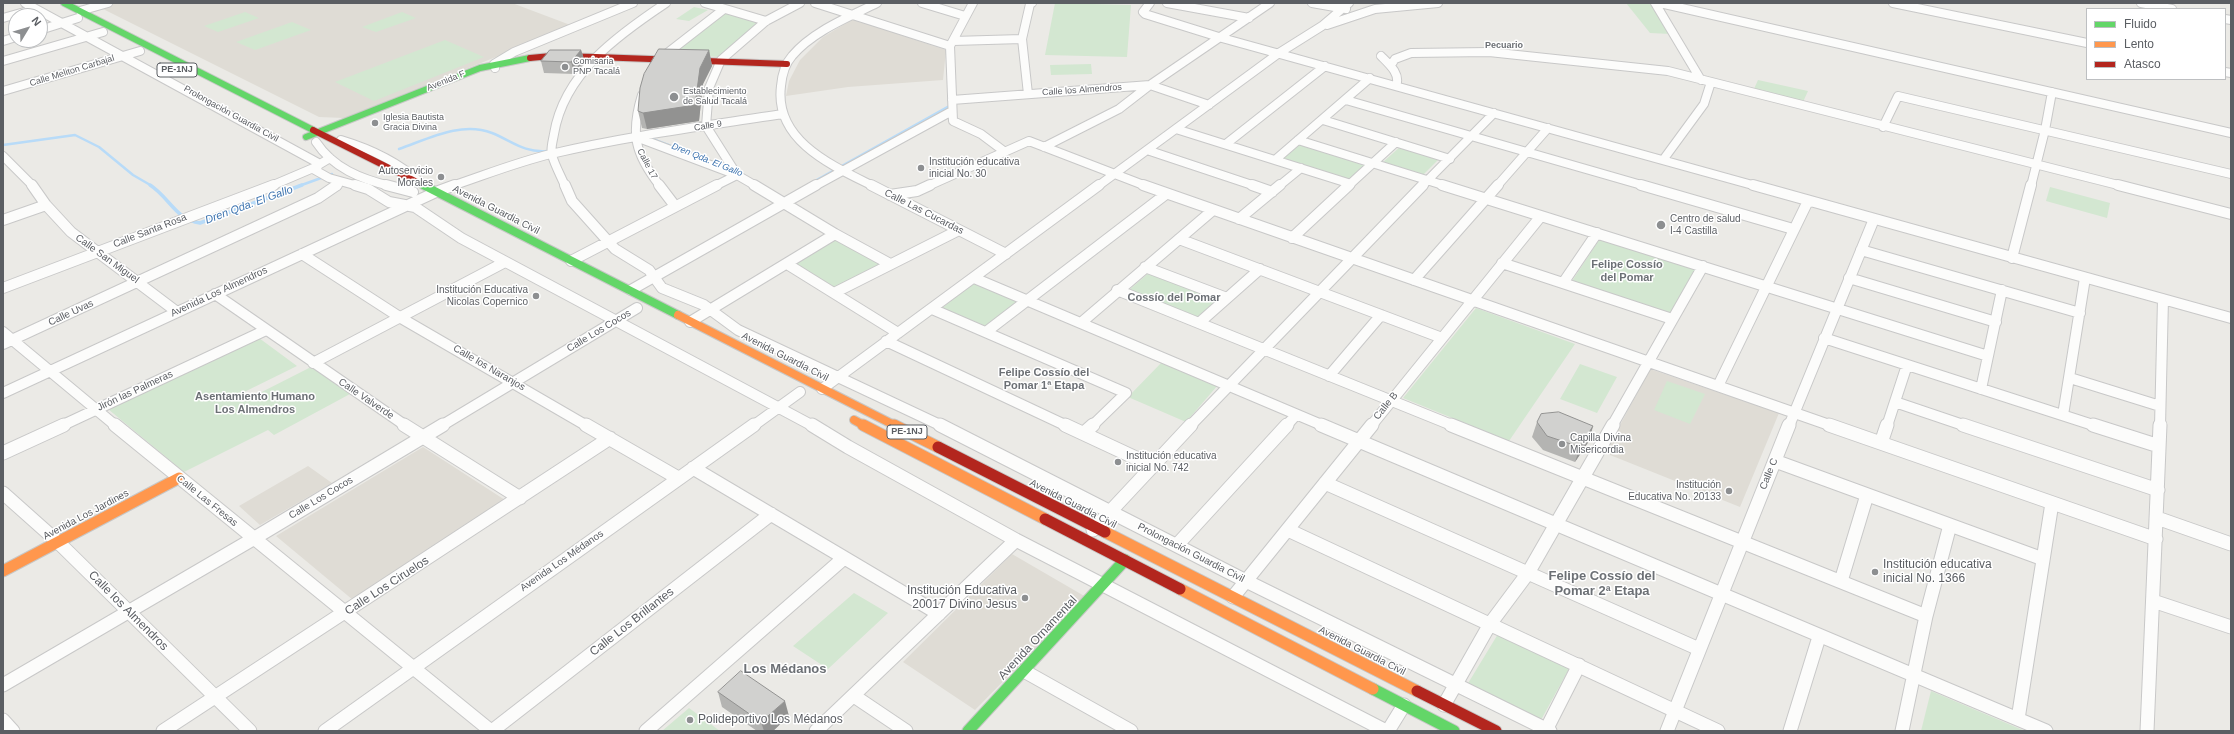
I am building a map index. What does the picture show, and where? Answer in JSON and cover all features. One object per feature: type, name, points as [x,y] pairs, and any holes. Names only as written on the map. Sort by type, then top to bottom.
[{"type":"main road","name":"Avenida Guardia Civil","points":[[60,5],[80,11],[425,186],[431,197]]},
{"type":"main road","name":"Avenida Guardia Civil","points":[[80,11],[103,32],[353,161]]},
{"type":"main road","name":"Avenida F","points":[[312,140],[495,66],[526,61],[595,57],[721,60],[787,64]]},
{"type":"main road","name":"Avenida Guardia Civil","points":[[373,171],[413,192],[431,197],[631,290],[690,322],[1496,731]]},
{"type":"main road","name":"PE-1NJ","points":[[842,414],[1454,731]]},
{"type":"main road","name":"Avenida Los Jardines","points":[[3,571],[179,478]]},
{"type":"main road","name":"Avenida Ornamental","points":[[968,731],[1125,560]]},
{"type":"street","name":"Prolongación Guardia Civil","points":[[25,3],[35,8]]},
{"type":"street","points":[[48,28],[64,23],[80,11],[108,3]]},
{"type":"street","points":[[495,66],[514,52],[632,3]]},
{"type":"street","points":[[551,154],[557,116],[574,84],[595,57],[626,30],[666,3]]},
{"type":"street","points":[[705,3],[766,21]]},
{"type":"street","points":[[737,175],[706,126],[709,88],[721,60],[766,21],[800,3]]},
{"type":"street","points":[[815,3],[951,43],[1022,39]]},
{"type":"street","points":[[842,171],[823,160],[800,141],[782,114],[781,81],[787,64],[807,43],[852,15],[877,3]]},
{"type":"street","points":[[922,3],[965,16]]},
{"type":"street","points":[[973,3],[951,43],[953,121],[981,134],[1005,152]]},
{"type":"street","points":[[1028,94],[1022,39],[1029,3]]},
{"type":"street","points":[[1150,3],[1143,12],[1145,14],[1222,38],[2231,318]]},
{"type":"street","points":[[1167,3],[1249,18]]},
{"type":"street","points":[[1044,147],[1119,109],[1150,85],[1222,38],[1270,3]]},
{"type":"street","points":[[1312,3],[1341,10],[1375,9],[1403,5],[1438,3]]},
{"type":"street","points":[[822,389],[1279,53],[1322,26],[1349,3]]},
{"type":"street","points":[[1655,3],[1701,80]]},
{"type":"street","points":[[1660,3],[2231,133]]},
{"type":"street","points":[[1893,3],[2086,43]]},
{"type":"street","points":[[2141,3],[2167,8]]},
{"type":"street","points":[[652,71],[660,59],[714,14],[724,9]]},
{"type":"street","points":[[1322,26],[1375,9]]},
{"type":"street","name":"Prolongación Guardia Civil","points":[[48,15],[86,37],[124,56],[316,167],[321,175],[339,182],[360,186],[389,202],[410,205]]},
{"type":"street","points":[[3,61],[103,32]]},
{"type":"street","name":"Calle Meliton Carbajal","points":[[3,92],[140,51]]},
{"type":"street","points":[[1391,65],[1395,59],[1411,53],[1489,52],[1668,71],[2231,214]]},
{"type":"street","points":[[1382,56],[1391,65],[1398,79],[1396,86]]},
{"type":"street","points":[[1226,144],[1325,66]]},
{"type":"street","points":[[1274,160],[1323,120],[1370,78]]},
{"type":"street","points":[[1663,160],[1704,104],[1711,82]]},
{"type":"street","name":"Calle 17","points":[[645,83],[636,116],[635,137],[640,153],[651,175],[675,206]]},
{"type":"street","name":"Calle los Almendros","points":[[952,100],[1150,85],[1209,105]]},
{"type":"street","points":[[2012,258],[2045,130],[2052,92]]},
{"type":"street","points":[[1883,126],[1898,96],[2231,174]]},
{"type":"street","points":[[1346,100],[1793,229]]},
{"type":"street","points":[[631,290],[784,203],[952,111]]},
{"type":"street","points":[[1084,539],[1228,386],[1494,113]]},
{"type":"street","name":"Calle 9","points":[[551,154],[635,137],[782,114]]},
{"type":"street","points":[[1323,120],[1450,159]]},
{"type":"street","points":[[1414,280],[1548,128]]},
{"type":"street","points":[[1176,129],[1351,184]]},
{"type":"street","points":[[635,137],[737,175],[835,234],[890,264]]},
{"type":"street","points":[[312,140],[321,151],[355,174],[387,186],[413,192]]},
{"type":"street","points":[[1298,140],[1988,356]]},
{"type":"street","points":[[890,195],[917,191],[1029,141],[1166,194],[2156,539]]},
{"type":"street","points":[[1292,238],[1396,142]]},
{"type":"street","points":[[1147,150],[1272,192]]},
{"type":"street","name":"Prolongación Guardia Civil","points":[[551,154],[572,201],[615,249],[641,265],[654,276],[656,282],[662,288],[711,310],[738,330],[925,417],[1246,581],[1456,686],[1548,730]]},
{"type":"street","name":"Avenida Los Almendros","points":[[3,393],[410,205],[518,163],[551,154]]},
{"type":"street","name":"Calle San Miguel","points":[[3,156],[38,191],[46,205],[71,232],[138,281],[177,312]]},
{"type":"street","points":[[316,167],[330,158]]},
{"type":"street","name":"Calle Santa Rosa","points":[[3,288],[97,251],[288,180],[316,167]]},
{"type":"street","points":[[1239,219],[1300,168]]},
{"type":"street","name":"Calle Las Cucardas","points":[[842,171],[1006,254]]},
{"type":"street","points":[[571,261],[608,240],[737,175]]},
{"type":"street","name":"Calle Uvas","points":[[6,339],[138,281],[318,198],[338,186],[339,182]]},
{"type":"street","points":[[986,332],[1166,194]]},
{"type":"street","points":[[1718,386],[1793,229],[1808,201]]},
{"type":"street","points":[[3,220],[46,205]]},
{"type":"street","points":[[410,205],[461,238],[505,262],[544,280],[780,406],[848,447],[1016,540],[1387,731],[1404,705]]},
{"type":"street","points":[[1082,322],[1117,290],[1213,210]]},
{"type":"street","name":"Calle B","points":[[1233,598],[1358,441],[1541,216]]},
{"type":"street","name":"Calle C","points":[[1667,731],[1824,338],[1874,219]]},
{"type":"street","points":[[834,293],[959,230]]},
{"type":"street","points":[[1563,283],[1597,233]]},
{"type":"street","points":[[690,322],[835,234]]},
{"type":"street","points":[[1179,239],[1442,338]]},
{"type":"street","points":[[1861,250],[2080,313]]},
{"type":"street","name":"Calle los Naranjos","points":[[302,254],[401,318],[678,478]]},
{"type":"street","points":[[314,363],[505,262]]},
{"type":"street","points":[[1502,263],[1672,319]]},
{"type":"street","points":[[787,264],[898,333]]},
{"type":"street","points":[[1444,705],[1490,624],[1528,573],[1703,266]]},
{"type":"street","points":[[1145,267],[1227,298]]},
{"type":"street","points":[[1199,323],[1260,269]]},
{"type":"street","points":[[974,278],[1082,322],[1296,415],[2046,731]]},
{"type":"street","points":[[1849,278],[1996,322]]},
{"type":"street","points":[[2064,415],[2085,278]]},
{"type":"street","points":[[1117,290],[1926,616]]},
{"type":"street","points":[[1981,388],[2002,290]]},
{"type":"street","name":"Calle Valverde","points":[[215,294],[422,437],[520,498]]},
{"type":"street","points":[[2147,731],[2158,490],[2162,299]]},
{"type":"street","name":"Calle Los Cocos","points":[[3,685],[253,539],[637,308]]},
{"type":"street","points":[[932,309],[1126,393],[1084,433]]},
{"type":"street","points":[[1330,376],[1381,315]]},
{"type":"street","name":"Jirón las Palmeras","points":[[3,453],[266,330]]},
{"type":"street","points":[[1824,338],[2159,446]]},
{"type":"street","name":"Calle Las Fresas","points":[[6,339],[96,409],[253,539],[492,731]]},
{"type":"street","points":[[886,341],[1153,466]]},
{"type":"street","points":[[1881,443],[1907,365]]},
{"type":"street","points":[[2070,378],[2160,406]]},
{"type":"street","name":"Avenida Los Médanos","points":[[325,731],[800,392]]},
{"type":"street","points":[[1895,402],[2158,490]]},
{"type":"street","points":[[1177,545],[1296,415]]},
{"type":"street","name":"Calle Los Ciruelos","points":[[163,731],[346,613],[610,438]]},
{"type":"street","points":[[1775,460],[2043,559]]},
{"type":"street","points":[[693,468],[938,614]]},
{"type":"street","points":[[1325,483],[1699,649]]},
{"type":"street","name":"Calle los Almendros","points":[[3,494],[58,542],[127,612],[250,731]]},
{"type":"street","points":[[1841,581],[1867,495]]},
{"type":"street","points":[[2018,719],[2052,503]]},
{"type":"street","name":"Calle Los Brillantes","points":[[492,731],[771,514]]},
{"type":"street","points":[[2157,518],[2231,544]]},
{"type":"street","points":[[1902,731],[1926,616],[1950,525]]},
{"type":"street","points":[[1288,530],[1718,731]]},
{"type":"street","points":[[816,731],[1016,540]]},
{"type":"street","points":[[646,731],[844,558]]},
{"type":"street","points":[[2153,602],[2231,628]]},
{"type":"street","points":[[1790,731],[1820,636]]},
{"type":"street","points":[[1548,730],[1578,665]]},
{"type":"street","points":[[1024,671],[1131,731]]},
{"type":"street","points":[[854,696],[906,731]]},
{"type":"street","points":[[3,720],[14,731]]},
{"type":"shaded area","points":[[113,3],[512,3],[573,26],[344,118],[319,117],[99,7]]},
{"type":"shaded area","points":[[853,19],[946,50],[943,80],[848,87],[786,96],[789,81],[800,60],[823,37]]},
{"type":"shaded area","points":[[1650,369],[1779,413],[1740,507],[1605,453]]},
{"type":"shaded area","points":[[423,447],[505,500],[353,600],[276,536]]},
{"type":"shaded area","points":[[308,466],[332,483],[260,525],[239,506]]},
{"type":"shaded area","points":[[1012,554],[1086,597],[975,710],[903,662]]},
{"type":"green space","points":[[1055,3],[1131,5],[1127,57],[1045,55]]},
{"type":"green space","points":[[1626,3],[1650,3],[1671,34],[1650,33]]},
{"type":"green space","points":[[694,7],[708,10],[689,21],[676,19]]},
{"type":"green space","points":[[245,12],[259,18],[218,32],[204,26]]},
{"type":"green space","points":[[402,12],[416,18],[376,32],[362,27]]},
{"type":"green space","points":[[726,12],[759,23],[719,57],[670,54]]},
{"type":"green space","points":[[292,22],[311,30],[255,50],[236,42]]},
{"type":"green space","points":[[445,40],[484,57],[374,101],[335,82]]},
{"type":"green space","points":[[1091,64],[1092,74],[1051,75],[1050,65]]},
{"type":"green space","points":[[1758,80],[1808,91],[1803,102],[1753,91]]},
{"type":"green space","points":[[1298,142],[1367,164],[1349,181],[1279,158]]},
{"type":"green space","points":[[1401,146],[1440,158],[1422,176],[1382,163]]},
{"type":"green space","points":[[2050,187],[2110,203],[2107,218],[2046,201]]},
{"type":"green space","points":[[1601,237],[1697,268],[1669,315],[1572,281]]},
{"type":"green space","points":[[836,238],[883,263],[837,289],[792,263]]},
{"type":"green space","points":[[1151,271],[1223,299],[1200,319],[1129,290]]},
{"type":"green space","points":[[974,282],[1022,302],[986,329],[942,308]]},
{"type":"green space","points":[[1476,308],[1575,344],[1509,441],[1403,398]]},
{"type":"green space","points":[[259,338],[297,366],[236,396],[242,402],[311,367],[350,394],[274,435],[268,430],[184,472],[108,409]]},
{"type":"green space","points":[[1162,362],[1218,385],[1186,422],[1128,397]]},
{"type":"green space","points":[[1580,364],[1617,377],[1597,413],[1560,399]]},
{"type":"green space","points":[[1667,381],[1705,394],[1690,424],[1654,410]]},
{"type":"green space","points":[[854,593],[888,613],[828,669],[793,646]]},
{"type":"green space","points":[[1498,634],[1570,667],[1541,720],[1467,685]]},
{"type":"green space","points":[[1931,691],[2025,731],[1921,731]]},
{"type":"green space","name":"Polideportivo Los Médanos","points":[[689,708],[720,731],[662,731]]},
{"type":"building","name":"Establecimiento de Salud Tacalá","points":[[659,49],[709,50],[700,68],[695,105],[643,113],[638,111],[640,88],[644,74]]},
{"type":"building","points":[[550,50],[581,50],[571,62],[541,61]]},
{"type":"building","points":[[1559,412],[1593,426],[1580,447],[1547,436],[1537,422],[1541,414]]},
{"type":"building","points":[[741,671],[785,701],[761,722],[718,692]]},
{"type":"waterway","name":"Dren Qda. El Gallo","points":[[813,182],[951,105]]},
{"type":"waterway","name":"Dren Qda. El Gallo","points":[[399,149],[433,136],[468,129],[492,133],[518,146],[532,150],[547,151]]},
{"type":"waterway","name":"Dren Qda. El Gallo","points":[[3,145],[75,135],[99,147],[133,175],[152,186]]},
{"type":"waterway","name":"Dren Qda. El Gallo","points":[[647,137],[703,158]]},
{"type":"waterway","name":"Dren Qda. El Gallo","points":[[299,186],[332,174]]},
{"type":"waterway","name":"Dren Qda. El Gallo","points":[[150,185],[157,190],[179,213],[192,221],[200,223],[302,185]]},
{"type":"traffic: fast","points":[[64,3],[313,130]]},
{"type":"traffic: fast","points":[[306,137],[480,68],[530,58]]},
{"type":"traffic: fast","points":[[421,184],[678,315]]},
{"type":"traffic: fast","points":[[968,731],[1125,560]]},
{"type":"traffic: fast","points":[[1373,689],[1454,731]]},
{"type":"traffic: slow","points":[[678,315],[938,447]]},
{"type":"traffic: slow","points":[[854,420],[1045,519]]},
{"type":"traffic: slow","points":[[3,571],[179,478]]},
{"type":"traffic: slow","points":[[1105,532],[1417,691]]},
{"type":"traffic: slow","points":[[1180,589],[1373,689]]},
{"type":"traffic: jam","points":[[530,58],[551,56],[596,57],[787,64]]},
{"type":"traffic: jam","points":[[313,130],[421,184]]},
{"type":"traffic: jam","points":[[938,447],[1105,532]]},
{"type":"traffic: jam","points":[[1045,519],[1180,589]]},
{"type":"traffic: jam","points":[[1417,691],[1496,731]]},
{"type":"place","name":"Comisaria PNP Tacalá","points":[[565,67]]},
{"type":"place","name":"Establecimiento de Salud Tacalá","points":[[674,97]]},
{"type":"place","name":"Iglesia Bautista Gracia Divina","points":[[375,123]]},
{"type":"place","name":"Institución educativa inicial No. 30","points":[[921,168]]},
{"type":"place","name":"Autoservicio Morales","points":[[441,177]]},
{"type":"place","name":"Centro de salud I-4 Castilla","points":[[1661,225]]},
{"type":"place","name":"Institución Educativa Nicolas Copernico","points":[[536,296]]},
{"type":"place","name":"Capilla Divina Misericordia","points":[[1562,444]]},
{"type":"place","name":"Institución educativa inicial No. 742","points":[[1118,462]]},
{"type":"place","name":"Institución Educativa No. 20133","points":[[1729,491]]},
{"type":"place","name":"Institución educativa inicial No. 1366","points":[[1875,572]]},
{"type":"place","name":"Institución Educativa 20017 Divino Jesus","points":[[1025,598]]},
{"type":"place","name":"Polideportivo Los Médanos","points":[[690,720]]},
{"type":"district","name":"Pecuario","points":[[1504,46]]},
{"type":"district","name":"Felipe Cossío del Pomar","points":[[1627,271]]},
{"type":"district","name":"Cossío del Pomar","points":[[1174,298]]},
{"type":"district","name":"Felipe Cossío del Pomar 1ª Etapa","points":[[1044,379]]},
{"type":"district","name":"Asentamiento Humano Los Almendros","points":[[255,403]]},
{"type":"district","name":"Felipe Cossío del Pomar 2ª Etapa","points":[[1602,584]]},
{"type":"district","name":"Los Médanos","points":[[785,669]]}]
